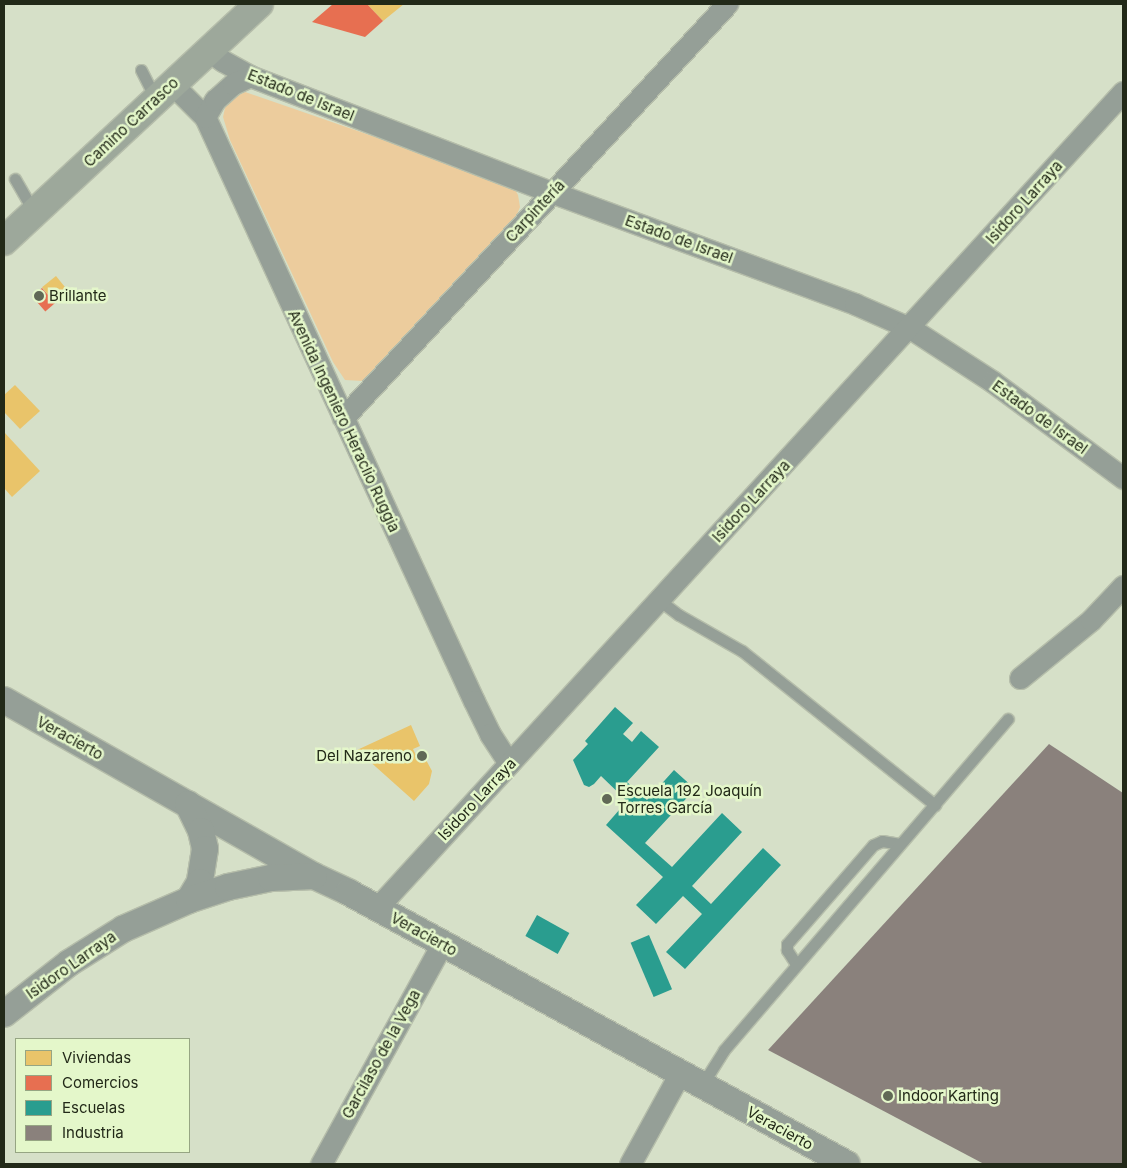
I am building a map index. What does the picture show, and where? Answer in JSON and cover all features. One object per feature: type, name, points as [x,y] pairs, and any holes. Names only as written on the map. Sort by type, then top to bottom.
[{"type":"main road","name":"Camino Carrasco","points":[[4,241],[259,4]]},
{"type":"street","name":"Carpintería","points":[[343,418],[727,4]]},
{"type":"street","name":"Estado de Israel","points":[[209,50],[223,61],[250,76],[552,192],[856,304],[910,328],[992,382],[1123,478]]},
{"type":"street","points":[[205,116],[215,100],[233,84],[250,76]]},
{"type":"street","name":"Avenida Ingeniero Heraclio Ruggia","points":[[164,92],[205,116],[474,701],[490,734],[509,763]]},
{"type":"street","name":"Isidoro Larraya","points":[[377,908],[910,328],[1123,92]]},
{"type":"street","points":[[1020,678],[1090,620],[1123,586]]},
{"type":"street","name":"Veracierto","points":[[4,700],[314,876],[377,908],[847,1164]]},
{"type":"street","points":[[188,804],[201,831],[206,848],[200,882],[188,900]]},
{"type":"street","name":"Isidoro Larraya","points":[[4,1014],[70,963],[123,929],[188,900],[228,887],[271,878],[314,876]]},
{"type":"street","name":"Garcilaso de la Vega","points":[[321,1164],[442,944]]},
{"type":"street","points":[[630,1164],[691,1079]]},
{"type":"lane","points":[[141,70],[164,92]]},
{"type":"lane","points":[[15,179],[34,212]]},
{"type":"lane","points":[[659,600],[679,615],[742,651],[935,805]]},
{"type":"lane","points":[[691,1079],[724,1050],[1008,719]]},
{"type":"lane","points":[[796,964],[787,950],[788,944],[873,845],[882,841],[900,844]]},
{"type":"shaded area","points":[[245,92],[502,181],[513,186],[518,195],[520,207],[516,217],[371,376],[363,381],[345,380],[333,362],[230,140],[223,117],[225,108],[229,100]]},
{"type":"building: Viviendas","points":[[367,4],[404,4],[383,21]]},
{"type":"building: Viviendas","points":[[56,276],[68,291],[54,302],[42,287]]},
{"type":"building: Viviendas","points":[[15,385],[40,411],[20,429],[4,412],[4,395]]},
{"type":"building: Viviendas","points":[[4,432],[40,471],[12,497],[4,488]]},
{"type":"building: Viviendas","points":[[411,725],[420,746],[413,749],[419,761],[425,758],[432,771],[429,784],[414,801],[357,750]]},
{"type":"building: Comercios","points":[[333,4],[367,4],[383,21],[365,37],[312,22]]},
{"type":"building: Comercios","points":[[42,288],[55,303],[45,312],[32,297]]},
{"type":"building: Escuelas","points":[[615,707],[633,723],[623,734],[632,742],[641,731],[659,747],[627,782],[647,800],[674,770],[695,789],[645,843],[672,867],[722,813],[742,832],[692,886],[711,904],[763,848],[781,865],[685,969],[666,952],[702,914],[683,896],[656,924],[636,905],[663,877],[606,825],[627,801],[601,776],[589,787],[584,785],[573,760],[588,744],[585,741]]},
{"type":"building: Escuelas","points":[[537,915],[569,933],[558,954],[525,936]]},
{"type":"building: Escuelas","points":[[649,935],[672,989],[654,997],[631,943]]},
{"type":"building: Industria","points":[[1049,744],[1123,793],[1123,1164],[984,1164],[768,1050]]},
{"type":"place","name":"Brillante","points":[[39,296]]},
{"type":"place","name":"Del Nazareno","points":[[422,756]]},
{"type":"place","name":"Escuela 192 Joaquín Torres García","points":[[607,799]]},
{"type":"place","name":"Indoor Karting","points":[[888,1096]]}]
